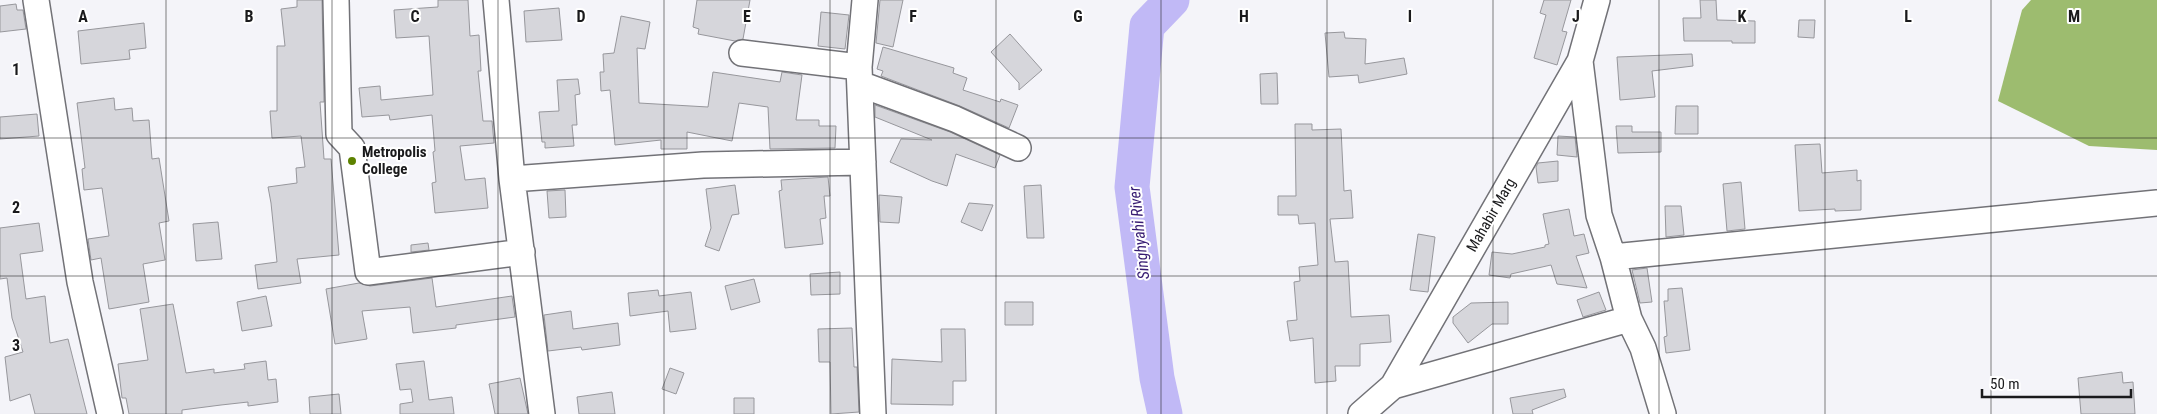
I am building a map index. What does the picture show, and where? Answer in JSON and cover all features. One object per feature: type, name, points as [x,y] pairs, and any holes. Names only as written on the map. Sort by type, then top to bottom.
[{"type":"street","points":[[36,0],[80,282],[110,414]]},
{"type":"street","points":[[336,0],[339,134],[352,148],[368,272],[522,252]]},
{"type":"street","points":[[496,0],[512,179],[542,414]]},
{"type":"street","points":[[865,0],[860,76],[873,414]]},
{"type":"street","name":"Mahabir Marg","points":[[1361,414],[1393,386],[1580,61],[1597,0]]},
{"type":"street","points":[[742,53],[860,76],[1018,148]]},
{"type":"street","points":[[1580,61],[1599,215],[1614,257],[1630,319],[1643,348],[1663,414]]},
{"type":"street","points":[[512,179],[703,165],[863,162]]},
{"type":"street","points":[[1614,257],[2157,203]]},
{"type":"street","points":[[1393,386],[1630,319]]},
{"type":"green space","points":[[2031,0],[2157,0],[2157,150],[2089,146],[1998,101],[2022,10]]},
{"type":"building","points":[[297,0],[322,0],[324,102],[320,102],[324,159],[331,159],[339,255],[297,259],[301,283],[258,289],[255,265],[277,262],[268,187],[297,183],[296,168],[305,167],[301,136],[272,138],[270,111],[277,111],[277,46],[285,46],[281,9],[297,7]]},
{"type":"building","points":[[438,0],[468,0],[470,36],[479,35],[481,71],[478,71],[483,121],[492,121],[494,143],[460,146],[465,180],[485,178],[488,208],[435,213],[432,183],[436,182],[432,115],[390,120],[389,115],[362,117],[359,88],[380,86],[381,100],[433,95],[429,36],[396,38],[394,10],[438,7]]},
{"type":"building","points":[[697,0],[750,0],[743,39],[735,41],[698,34],[699,29],[693,27]]},
{"type":"building","points":[[880,0],[903,0],[893,47],[876,43]]},
{"type":"building","points":[[1544,0],[1571,0],[1562,31],[1567,32],[1557,65],[1534,58],[1546,15],[1540,13]]},
{"type":"building","points":[[1700,0],[1716,0],[1717,20],[1755,21],[1755,43],[1684,41],[1683,18],[1701,18]]},
{"type":"building","points":[[16,4],[17,10],[23,10],[26,29],[0,32],[0,6]]},
{"type":"building","points":[[559,8],[562,40],[526,42],[524,11]]},
{"type":"building","points":[[821,12],[849,15],[845,49],[818,46]]},
{"type":"building","points":[[621,16],[650,22],[645,49],[637,48],[639,103],[708,107],[713,72],[780,82],[782,72],[802,75],[796,120],[819,120],[819,126],[836,126],[835,148],[770,149],[768,107],[739,103],[732,141],[687,132],[687,149],[661,149],[661,140],[615,145],[610,90],[601,91],[600,72],[604,72],[603,54],[614,53]]},
{"type":"building","points":[[1799,20],[1815,20],[1814,38],[1798,37]]},
{"type":"building","points":[[144,23],[146,48],[129,50],[130,59],[81,64],[78,31]]},
{"type":"building","points":[[1344,32],[1345,38],[1366,39],[1365,64],[1404,58],[1407,74],[1359,83],[1358,75],[1329,77],[1325,33]]},
{"type":"building","points":[[1010,34],[1042,70],[1019,90],[1019,83],[991,52]]},
{"type":"building","points":[[883,47],[954,68],[953,73],[967,78],[963,90],[1000,102],[1001,99],[1018,105],[1009,128],[960,106],[881,76],[883,71],[877,69]]},
{"type":"building","points":[[1692,54],[1693,66],[1652,71],[1655,97],[1620,100],[1617,57]]},
{"type":"building","points":[[1277,73],[1278,104],[1261,104],[1260,74]]},
{"type":"building","points":[[578,79],[580,94],[575,95],[577,125],[572,125],[574,146],[545,148],[545,142],[542,142],[539,112],[559,111],[557,80]]},
{"type":"building","points":[[114,98],[115,110],[132,108],[133,121],[149,120],[152,159],[159,158],[169,221],[159,223],[165,260],[143,264],[149,302],[109,309],[101,258],[91,260],[88,239],[109,236],[102,188],[84,190],[82,169],[85,168],[77,103]]},
{"type":"building","points":[[875,105],[950,132],[1000,155],[995,168],[956,154],[947,186],[890,162],[901,139],[932,140],[875,117]]},
{"type":"building","points":[[1676,106],[1698,106],[1698,134],[1675,134]]},
{"type":"building","points":[[37,114],[39,136],[0,139],[0,117]]},
{"type":"building","points":[[1295,124],[1312,124],[1312,130],[1341,129],[1344,191],[1351,190],[1353,218],[1330,219],[1335,262],[1348,261],[1351,317],[1389,315],[1391,342],[1360,344],[1360,366],[1335,366],[1336,381],[1315,383],[1313,338],[1290,341],[1287,321],[1297,320],[1294,282],[1300,281],[1299,267],[1318,265],[1315,223],[1299,224],[1298,215],[1278,215],[1278,196],[1296,196]]},
{"type":"building","points":[[1616,126],[1632,126],[1632,132],[1661,132],[1661,152],[1618,153]]},
{"type":"building","points":[[1558,136],[1575,137],[1577,157],[1557,155]]},
{"type":"building","points":[[1820,144],[1822,173],[1857,170],[1857,181],[1861,180],[1861,210],[1799,211],[1795,145]]},
{"type":"building","points":[[1558,161],[1558,181],[1538,183],[1536,167],[1538,163]]},
{"type":"building","points":[[828,177],[830,196],[824,196],[826,218],[820,219],[823,244],[785,248],[779,191],[782,190],[781,180]]},
{"type":"building","points":[[1741,182],[1745,229],[1727,231],[1723,184]]},
{"type":"building","points":[[735,185],[739,214],[732,215],[719,251],[705,246],[711,228],[706,189]]},
{"type":"building","points":[[1041,185],[1044,238],[1027,238],[1024,186]]},
{"type":"building","points":[[565,190],[566,217],[549,218],[547,191]]},
{"type":"building","points":[[879,195],[902,197],[899,223],[880,222]]},
{"type":"building","points":[[969,203],[993,205],[982,231],[961,222]]},
{"type":"building","points":[[1665,206],[1681,206],[1684,235],[1666,237]]},
{"type":"building","points":[[1569,209],[1574,236],[1584,234],[1589,253],[1576,256],[1587,288],[1557,284],[1551,265],[1511,274],[1510,278],[1489,275],[1492,252],[1512,254],[1545,247],[1545,245],[1549,244],[1543,214]]},
{"type":"building","points":[[218,222],[222,259],[196,261],[193,224]]},
{"type":"building","points":[[39,223],[43,251],[20,254],[26,299],[45,296],[50,343],[68,339],[87,414],[35,414],[30,394],[10,401],[5,357],[23,352],[12,318],[7,278],[0,279],[0,228]]},
{"type":"building","points":[[1418,234],[1435,237],[1428,292],[1410,290]]},
{"type":"building","points":[[428,243],[429,250],[411,252],[411,245]]},
{"type":"building","points":[[1647,268],[1652,302],[1640,303],[1632,270]]},
{"type":"building","points":[[840,272],[840,294],[811,295],[810,274]]},
{"type":"building","points":[[432,278],[436,307],[512,296],[515,317],[456,325],[456,328],[413,333],[410,307],[362,311],[367,339],[335,344],[326,289],[359,283],[370,286]]},
{"type":"building","points":[[754,279],[760,302],[731,310],[725,286]]},
{"type":"building","points":[[1682,288],[1690,350],[1666,353],[1664,337],[1667,336],[1664,301],[1668,301],[1668,289]]},
{"type":"building","points":[[658,290],[659,296],[691,292],[696,329],[670,332],[668,311],[630,316],[628,293]]},
{"type":"building","points":[[1599,292],[1606,310],[1583,317],[1577,300]]},
{"type":"building","points":[[266,296],[272,326],[242,331],[237,302]]},
{"type":"building","points":[[1005,302],[1033,302],[1033,325],[1005,325]]},
{"type":"building","points":[[1508,302],[1508,324],[1492,324],[1468,343],[1453,323],[1453,317],[1471,303]]},
{"type":"building","points":[[173,304],[186,373],[214,369],[214,373],[245,369],[244,364],[266,361],[268,380],[276,379],[278,402],[248,406],[248,402],[221,405],[182,410],[182,414],[129,414],[126,398],[122,398],[118,364],[148,360],[140,309]]},
{"type":"building","points":[[571,311],[573,329],[618,323],[620,345],[582,350],[581,347],[548,351],[544,315]]},
{"type":"building","points":[[852,328],[854,367],[857,367],[859,412],[831,414],[830,362],[819,362],[818,329]]},
{"type":"building","points":[[941,329],[965,329],[966,381],[953,381],[953,405],[891,404],[892,359],[942,362]]},
{"type":"building","points":[[424,361],[429,400],[452,397],[454,414],[400,414],[400,404],[413,402],[411,389],[400,390],[396,364]]},
{"type":"building","points":[[670,368],[684,373],[676,394],[662,389]]},
{"type":"building","points":[[2122,372],[2123,383],[2133,382],[2135,414],[2081,414],[2078,378]]},
{"type":"building","points":[[520,378],[528,414],[495,414],[489,384]]},
{"type":"building","points":[[1564,389],[1566,397],[1532,410],[1533,414],[1513,414],[1510,398]]},
{"type":"building","points":[[612,392],[615,414],[579,414],[577,397]]},
{"type":"building","points":[[339,394],[341,414],[310,414],[309,397]]},
{"type":"building","points":[[734,398],[754,398],[754,414],[734,414]]},
{"type":"waterway","name":"Singhyahi River","points":[[1165,414],[1157,378],[1132,187],[1147,26],[1172,0]]},
{"type":"place","name":"Metropolis College","points":[[352,161]]}]
